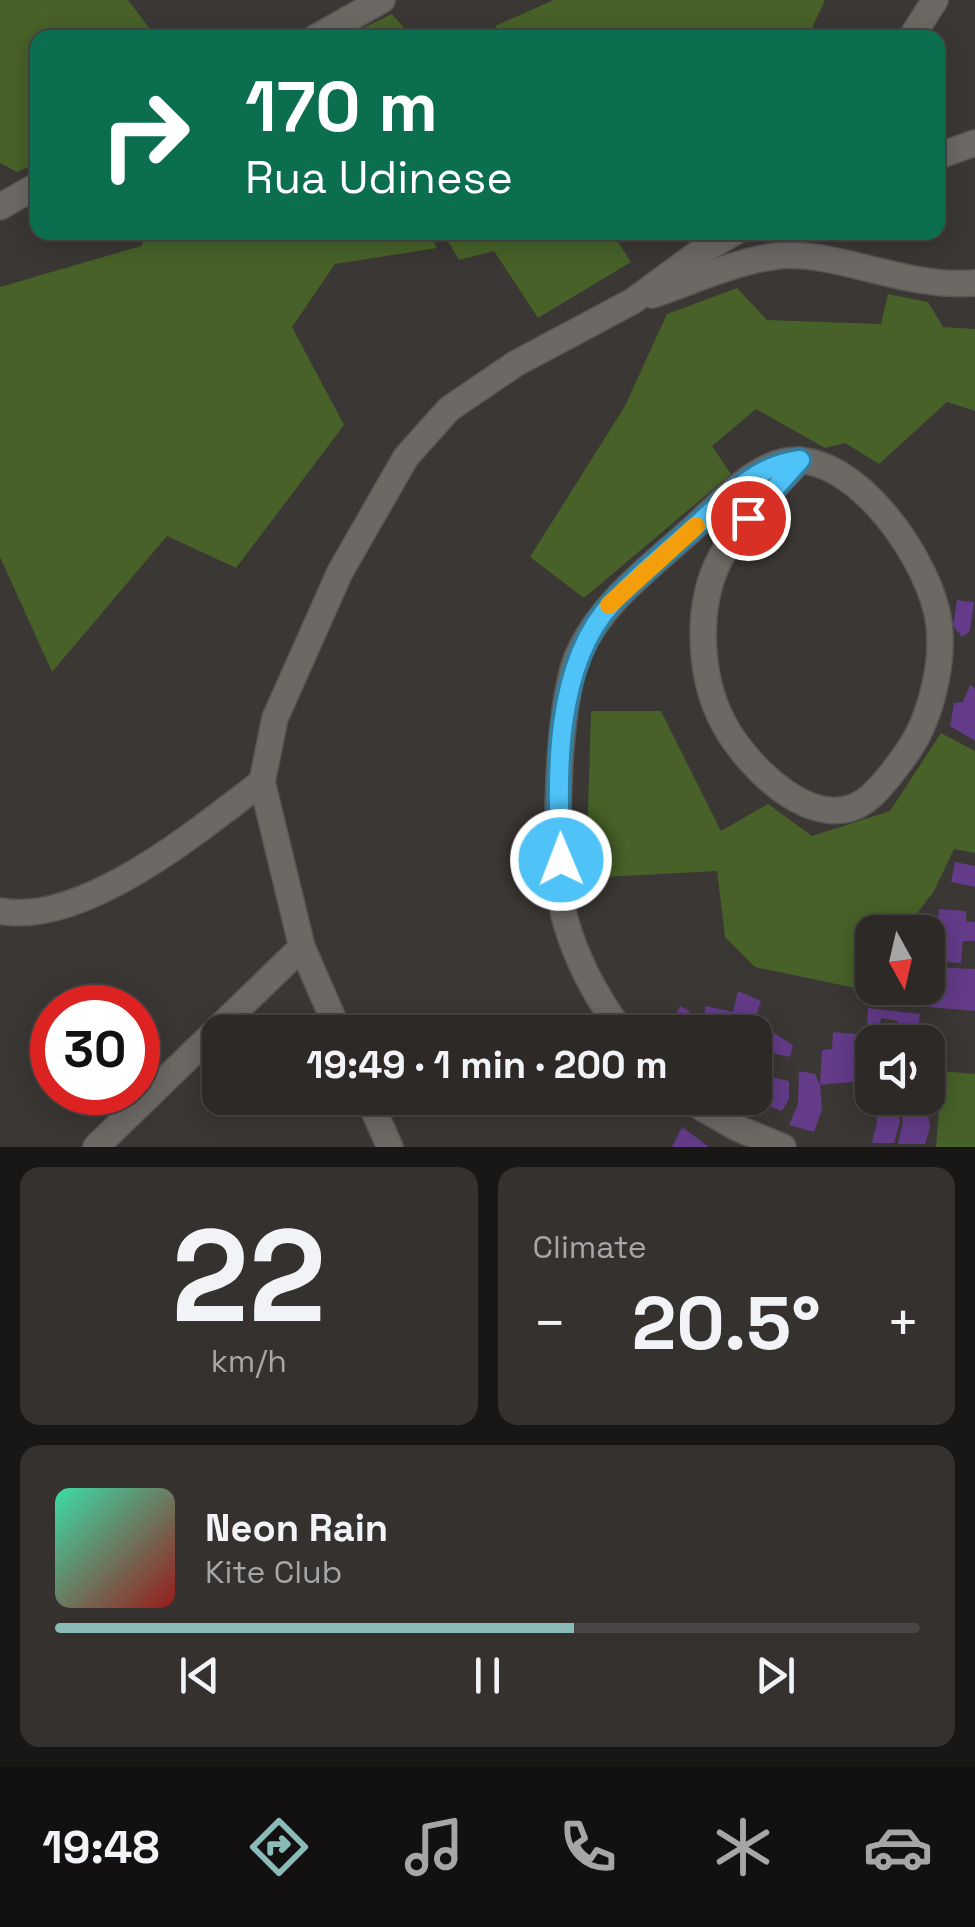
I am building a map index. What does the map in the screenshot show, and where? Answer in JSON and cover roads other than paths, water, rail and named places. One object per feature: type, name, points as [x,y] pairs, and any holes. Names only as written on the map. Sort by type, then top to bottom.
[{"type":"street","points":[[329,30],[382,0]]},
{"type":"street","points":[[916,30],[935,0]]},
{"type":"street","points":[[945,154],[975,143]]},
{"type":"street","points":[[0,207],[30,190]]},
{"type":"street","points":[[332,1015],[302,947],[262,782],[275,718],[340,572],[406,457],[450,409],[515,364],[633,300],[722,240]]},
{"type":"street","points":[[633,300],[776,256],[802,257],[897,279],[948,285],[975,283]]},
{"type":"street","points":[[610,1015],[590,988],[564,915],[559,832],[566,700],[578,656],[610,604],[764,467],[800,460],[827,466],[864,492],[921,561],[939,625],[932,698],[908,752],[868,800],[833,811],[799,804],[765,775],[724,723],[704,661],[705,611],[716,567],[748,518],[800,460]]},
{"type":"street","points":[[0,911],[65,904],[140,870],[262,782]]},
{"type":"street","points":[[96,1147],[302,947]]},
{"type":"street","points":[[376,1115],[390,1147]]},
{"type":"street","points":[[714,1115],[783,1147]]}]
